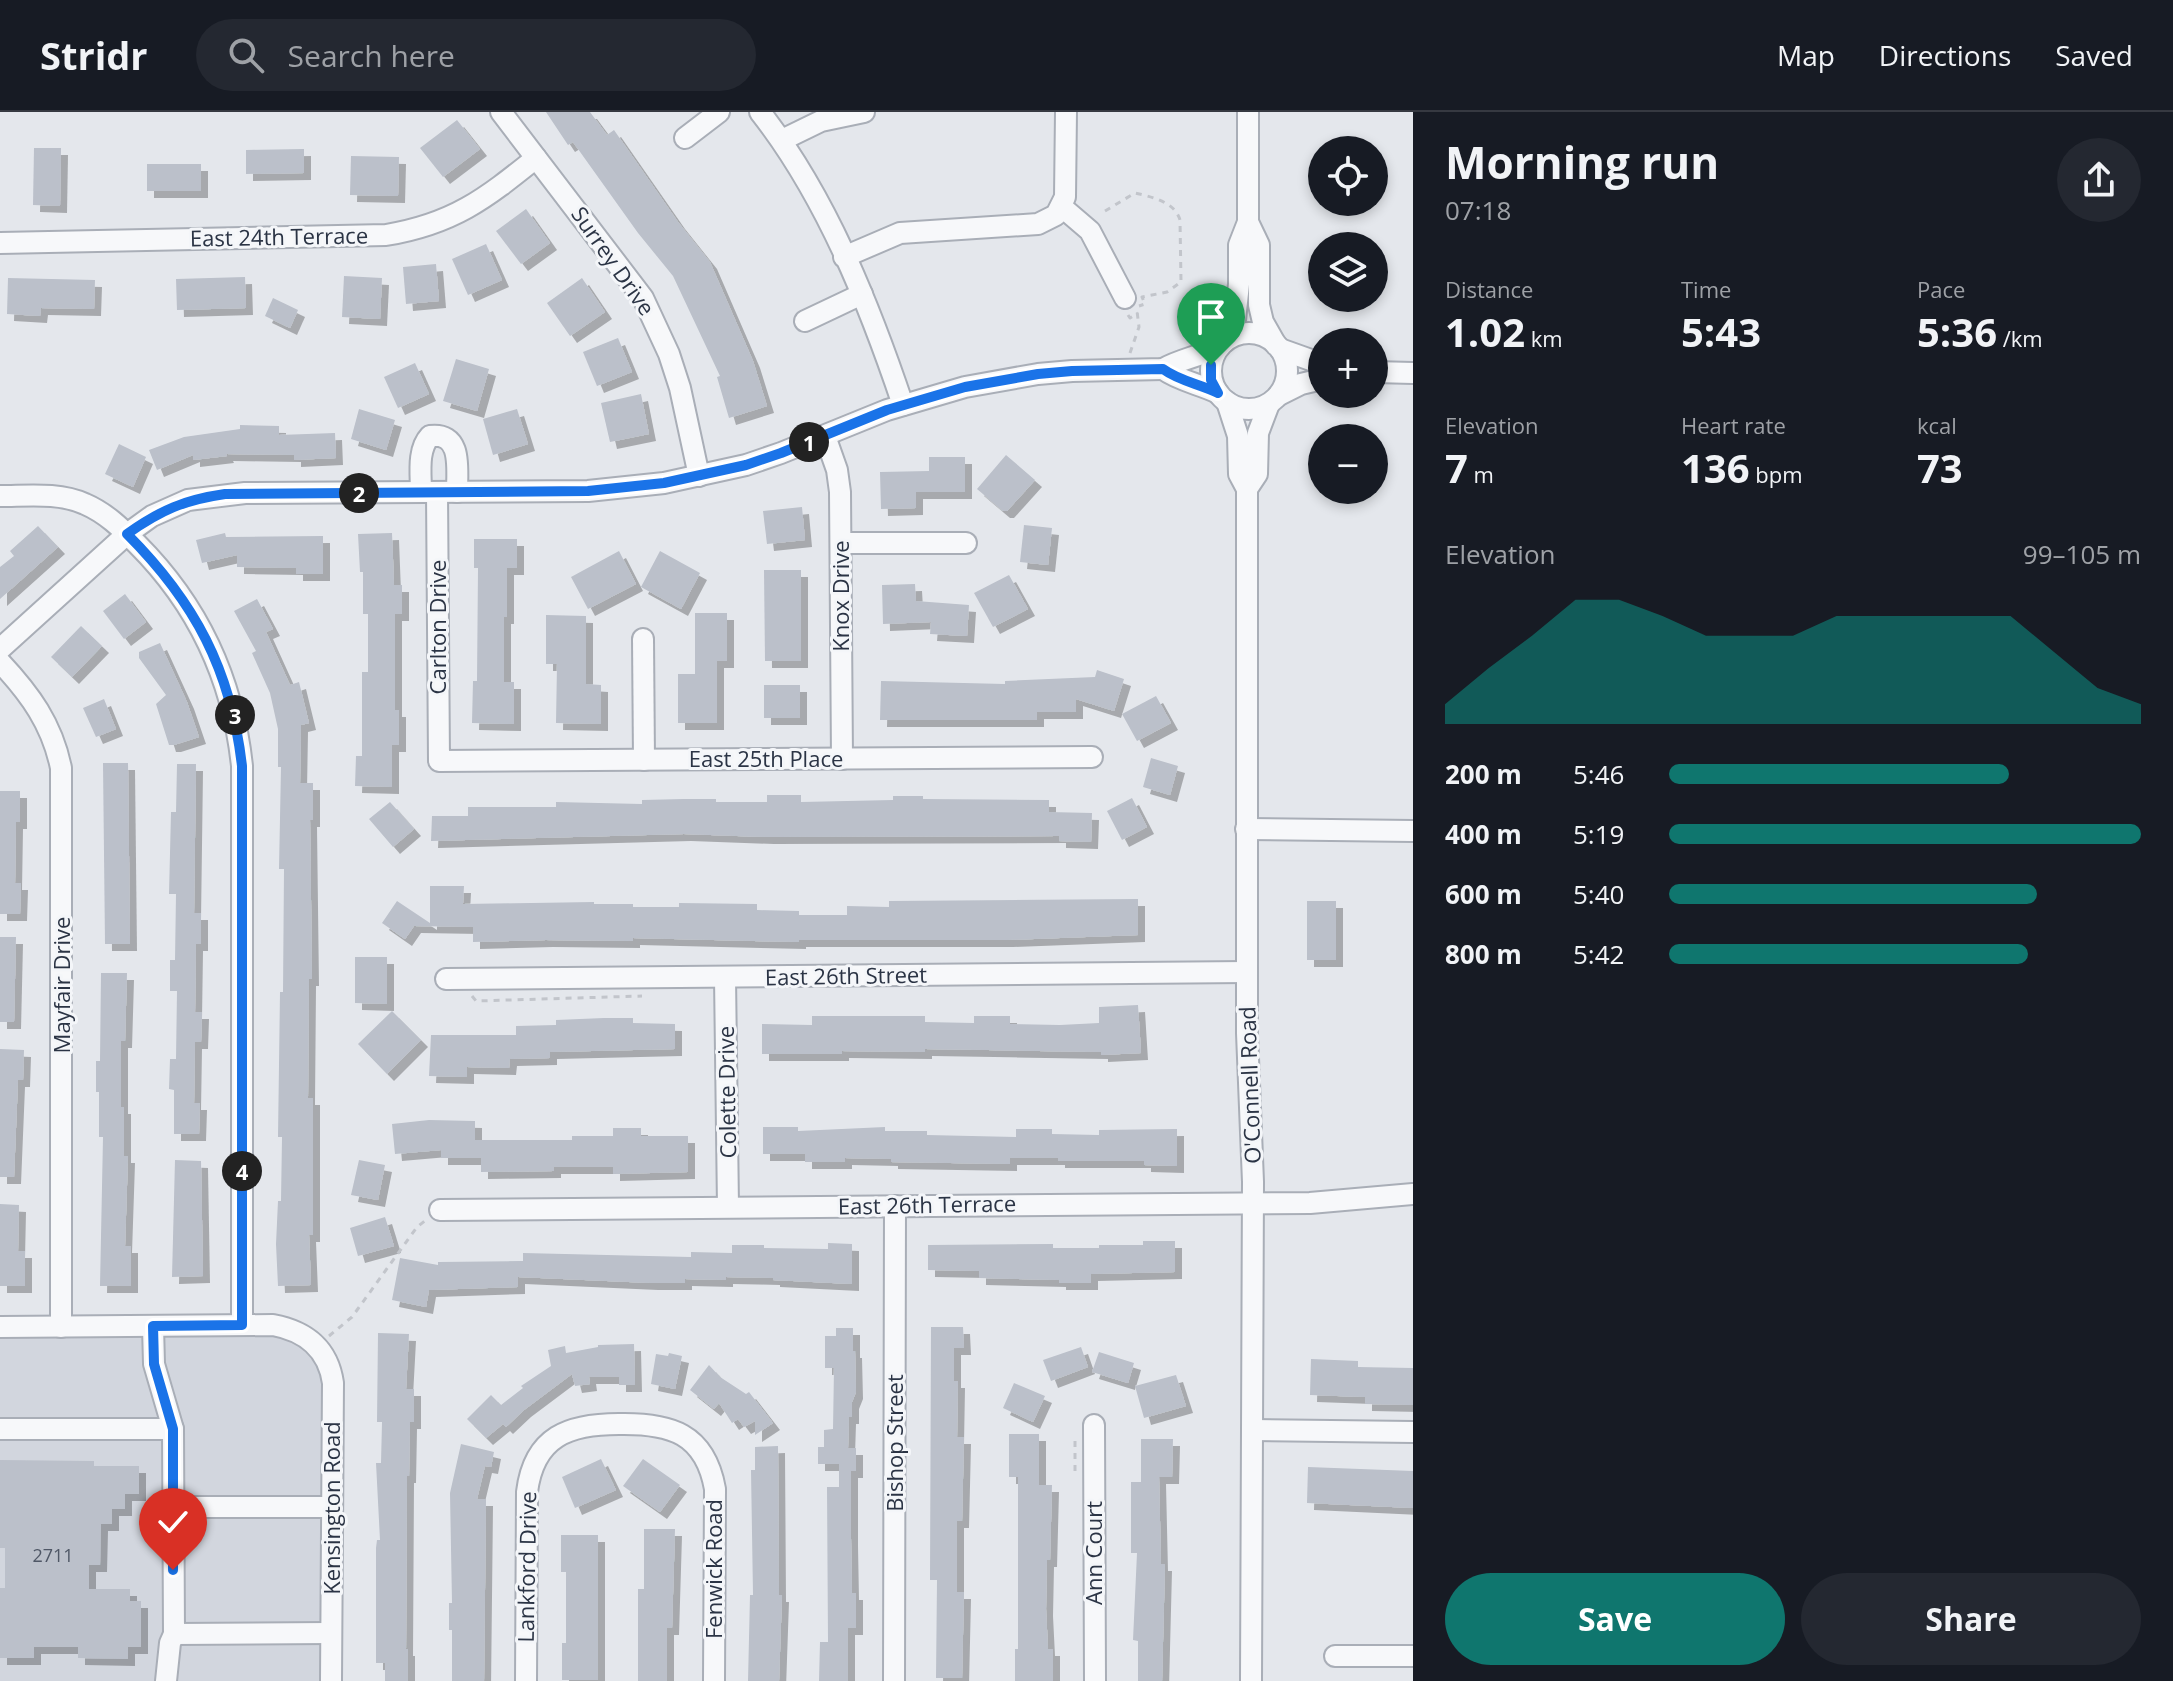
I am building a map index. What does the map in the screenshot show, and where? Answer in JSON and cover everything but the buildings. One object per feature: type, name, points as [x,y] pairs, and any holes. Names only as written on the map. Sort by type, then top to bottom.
[{"type":"street","name":"Surrey Drive","points":[[501,112],[624,270],[656,322],[680,388],[699,476]]},
{"type":"street","points":[[685,138],[719,112]]},
{"type":"street","points":[[760,112],[804,175],[882,339],[903,405]]},
{"type":"street","points":[[782,140],[821,121],[864,112]]},
{"type":"street","points":[[844,257],[900,233],[1038,224],[1056,215],[1062,207],[1066,184],[1066,112]]},
{"type":"street","points":[[1222,398],[1210,372],[1213,357],[1235,320],[1239,245],[1248,222],[1248,112]]},
{"type":"street","name":"East 24th Terrace","points":[[0,243],[398,233],[438,223],[466,210],[536,158]]},
{"type":"street","points":[[1062,207],[1090,231],[1131,305]]},
{"type":"street","points":[[1248,222],[1259,245],[1259,305],[1263,322],[1278,347],[1287,372],[1285,384],[1274,399]]},
{"type":"street","points":[[805,321],[862,294]]},
{"type":"street","points":[[0,649],[127,534],[188,500],[225,494],[588,491],[664,483],[746,465],[903,405],[965,387],[1038,374],[1163,369],[1202,356],[1248,333],[1261,335],[1278,347],[1308,359]]},
{"type":"street","points":[[1163,369],[1172,376],[1193,381],[1247,409],[1308,382]]},
{"type":"street","points":[[1388,372],[1413,373]]},
{"type":"street","name":"O'Connell Road","points":[[1222,398],[1238,436],[1239,474],[1247,489],[1247,972],[1253,1201],[1251,1681]]},
{"type":"street","name":"O'Connell Road","points":[[1247,489],[1257,474],[1258,433],[1274,399]]},
{"type":"street","name":"Knox Drive","points":[[825,436],[837,470],[840,492],[842,759]]},
{"type":"street","name":"Carlton Drive","points":[[439,492],[439,761]]},
{"type":"street","points":[[0,496],[63,497],[83,503],[116,523],[164,573],[199,623],[223,674],[239,741],[243,792],[242,1325]]},
{"type":"street","points":[[841,543],[966,543]]},
{"type":"street","points":[[643,639],[644,760]]},
{"type":"street","name":"Mayfair Drive","points":[[0,662],[23,686],[48,724],[61,768],[61,1327]]},
{"type":"street","name":"East 25th Place","points":[[439,761],[1092,757]]},
{"type":"street","points":[[1246,829],[1413,831]]},
{"type":"street","name":"East 26th Street","points":[[451,979],[1247,972]]},
{"type":"street","name":"Colette Drive","points":[[725,977],[728,1207]]},
{"type":"street","name":"East 26th Terrace","points":[[440,1210],[1253,1201],[1310,1203],[1413,1194]]},
{"type":"street","name":"Bishop Street","points":[[894,1681],[895,1206]]},
{"type":"street","points":[[0,1327],[242,1325],[286,1327],[320,1338]]},
{"type":"street","points":[[153,1326],[154,1364],[173,1429],[174,1634],[170,1643],[166,1681]]},
{"type":"street","name":"Kensington Road","points":[[320,1338],[333,1383],[331,1681]]},
{"type":"street","name":"Lankford Drive","points":[[526,1681],[527,1492],[534,1462],[555,1437],[571,1428],[587,1424],[623,1423]]},
{"type":"street","name":"Fenwick Road","points":[[623,1423],[654,1424],[682,1434],[695,1444],[712,1472],[715,1489],[714,1681]]},
{"type":"street","name":"Ann Court","points":[[1094,1425],[1095,1681]]},
{"type":"street","points":[[0,1429],[173,1429]]},
{"type":"street","points":[[1252,1430],[1413,1432]]},
{"type":"street","points":[[173,1507],[332,1507]]},
{"type":"street","points":[[174,1634],[331,1633]]},
{"type":"street","points":[[1335,1656],[1413,1656]]},
{"type":"path","points":[[1105,211],[1135,193],[1170,205],[1178,212],[1180,220],[1181,282],[1167,292],[1142,297],[1145,304],[1131,305],[1139,327],[1130,353]]},
{"type":"path","points":[[451,979],[476,1001],[647,996]]},
{"type":"path","points":[[320,1338],[352,1317],[417,1227],[440,1210]]},
{"type":"shaded area","points":[[271,1335],[289,1339],[306,1350],[321,1377],[321,1681],[0,1681],[0,1338]]},
{"type":"route","points":[[173,1570],[173,1429],[154,1364],[153,1326],[242,1325],[242,766],[235,717],[212,648],[182,596],[127,534],[152,516],[188,500],[225,494],[588,491],[664,483],[746,465],[887,410],[965,387],[1038,374],[1163,369],[1172,376],[1193,381],[1218,393],[1211,380],[1211,365]]}]
